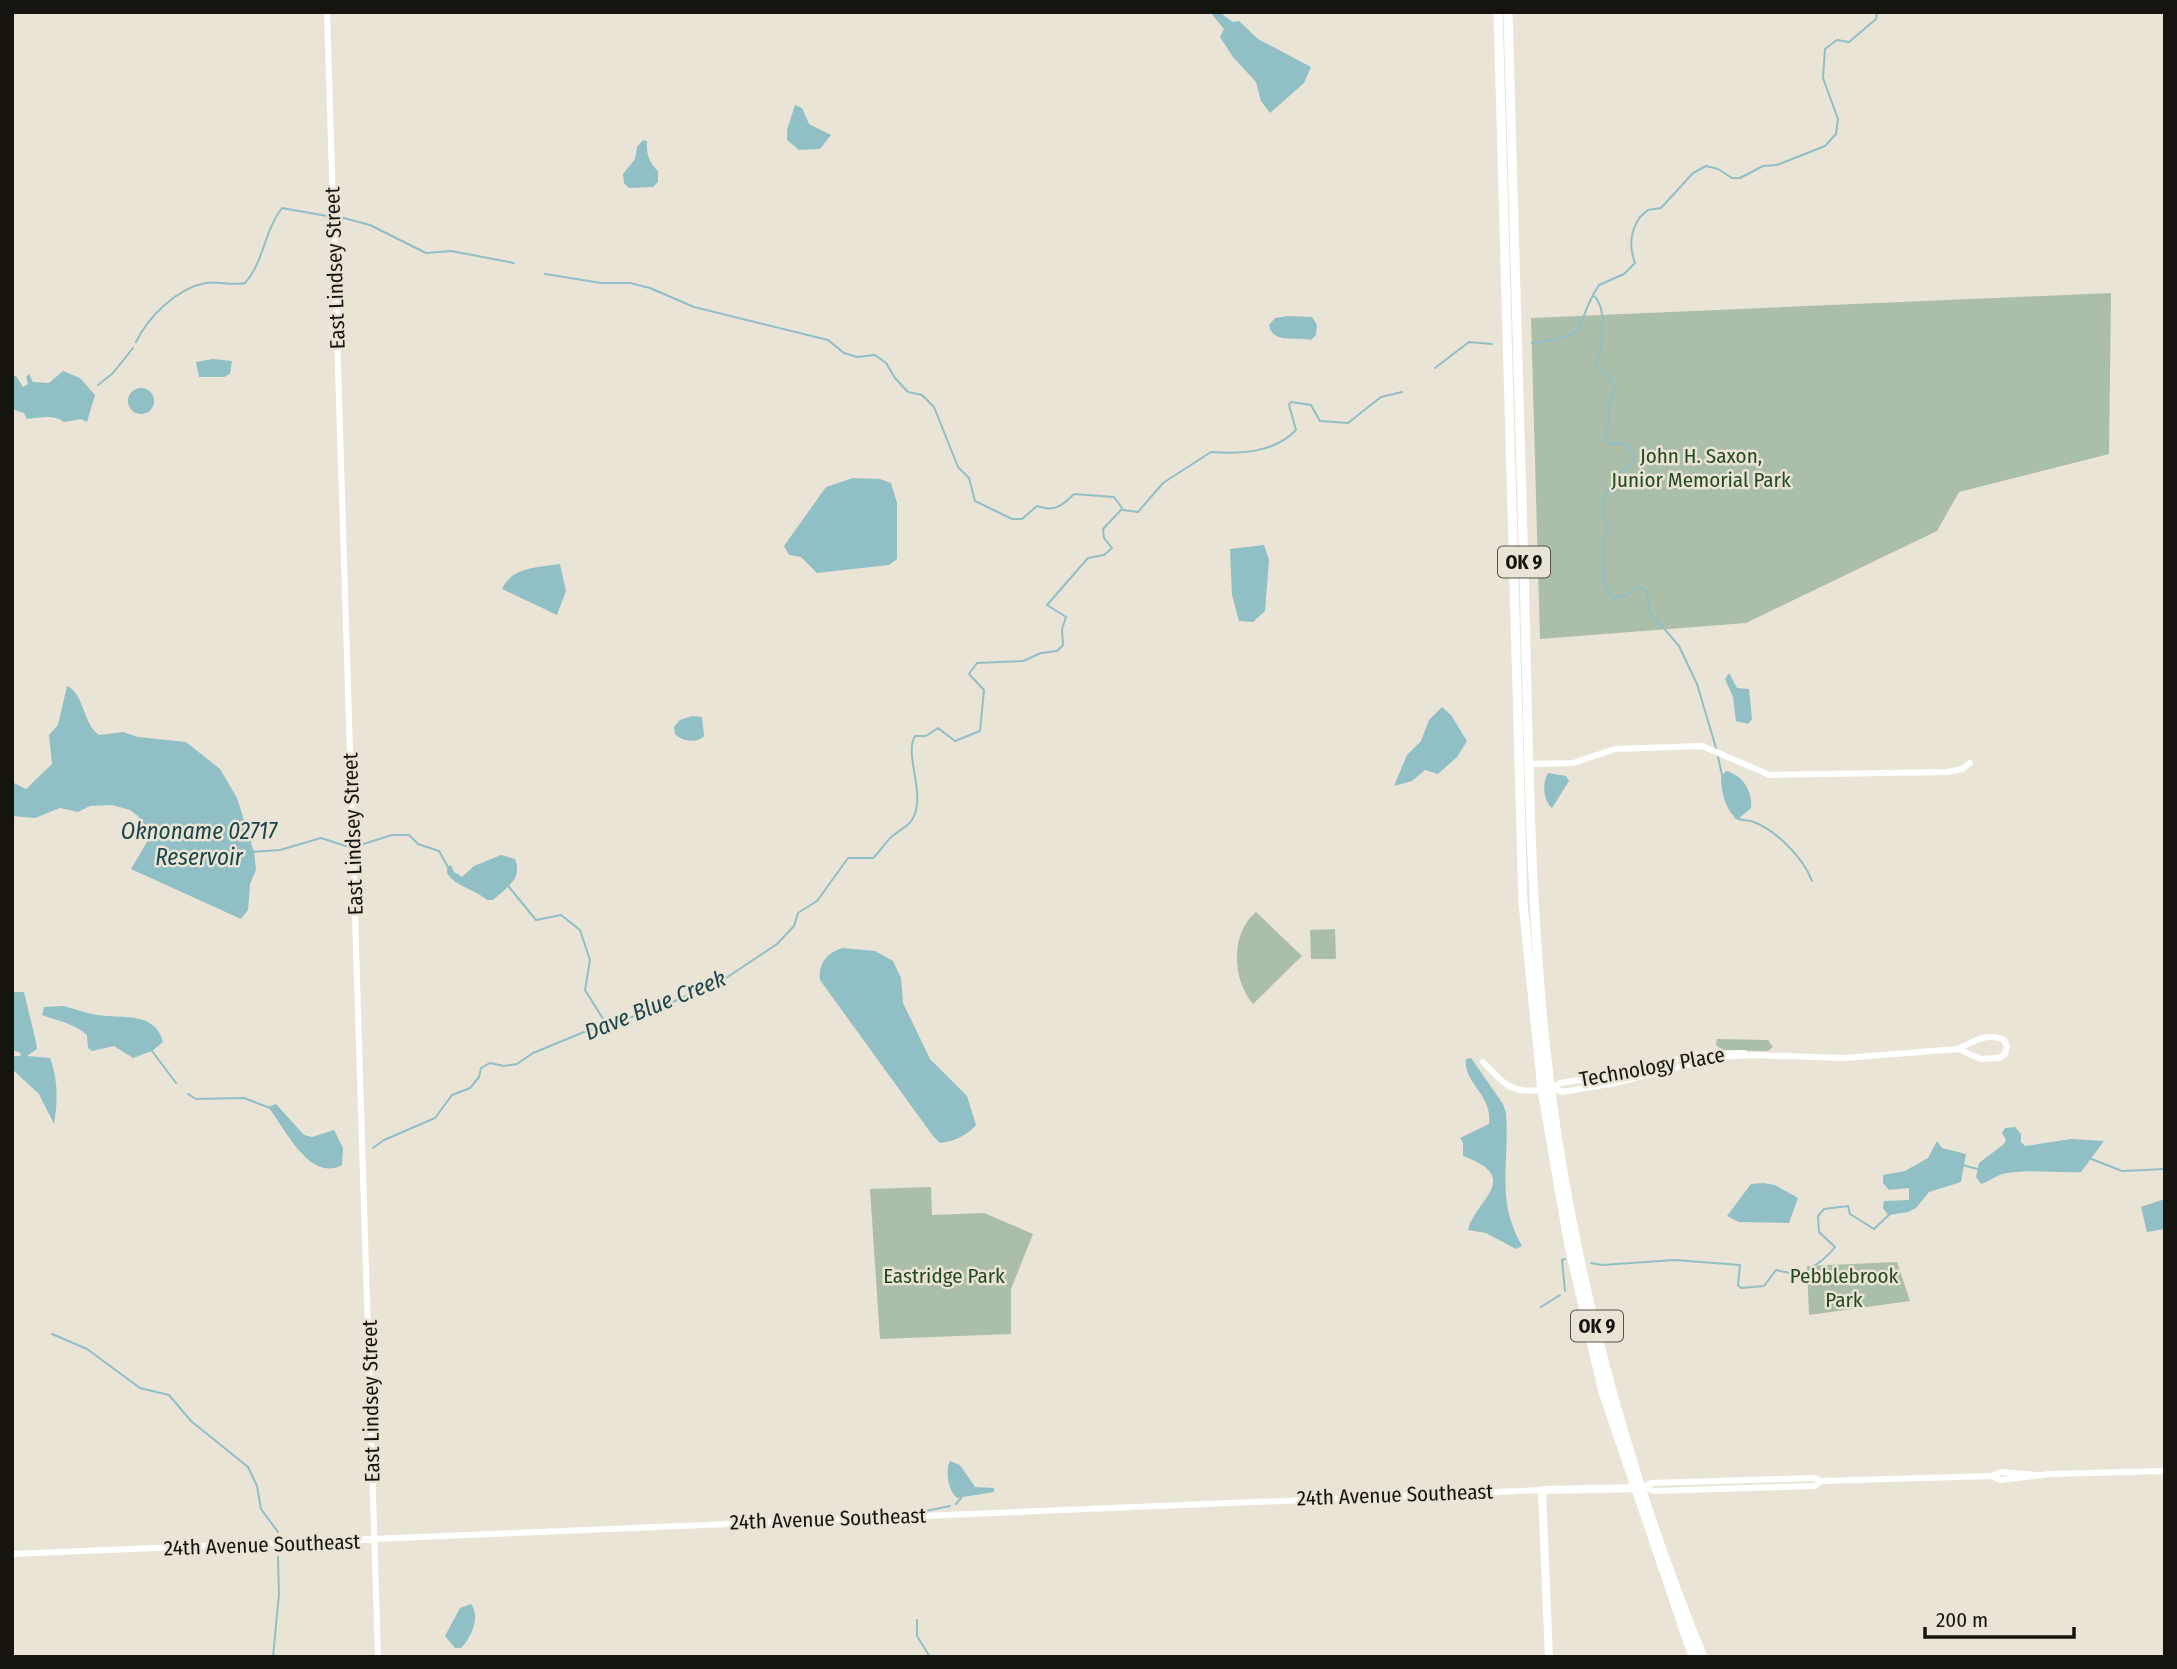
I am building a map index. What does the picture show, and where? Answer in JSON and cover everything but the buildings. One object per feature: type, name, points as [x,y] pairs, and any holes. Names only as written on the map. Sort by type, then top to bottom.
[{"type":"highway","name":"OK 9","points":[[1498,12],[1529,763],[1541,997],[1549,1089]]},
{"type":"highway","name":"OK 9","points":[[1508,12],[1518,764],[1523,903],[1549,1089],[1584,1272],[1640,1488],[1693,1657]]},
{"type":"highway","name":"OK 9","points":[[1640,1488],[1703,1657]]},
{"type":"main road","name":"24th Avenue Southeast","points":[[1542,1490],[1640,1488]]},
{"type":"main road","points":[[1542,1490],[1549,1657]]},
{"type":"street","name":"East Lindsey Street","points":[[327,12],[366,1181],[378,1657]]},
{"type":"street","points":[[1518,764],[1573,763],[1615,749],[1712,749],[1758,772],[1777,775],[1948,772],[1962,769],[1970,763]]},
{"type":"street","name":"Technology Place","points":[[1483,1062],[1508,1088],[1527,1092],[1549,1089],[1562,1092],[1615,1083],[1708,1059],[1752,1055],[1833,1058],[1958,1049],[1979,1037],[1991,1036],[2003,1039],[2007,1046],[2005,1054],[1995,1059],[1981,1059],[1958,1049]]},
{"type":"street","name":"24th Avenue Southeast","points":[[1640,1488],[1654,1490],[1815,1486],[1822,1481],[1992,1476],[2001,1472],[2038,1475],[2165,1471]]},
{"type":"street","name":"24th Avenue Southeast","points":[[12,1554],[1542,1490]]},
{"type":"green space","name":"John H. Saxon, Junior Memorial Park","points":[[2111,293],[2109,454],[1959,492],[1937,531],[1746,623],[1540,639],[1531,318]]},
{"type":"green space","points":[[1256,912],[1302,956],[1253,1004],[1241,982],[1237,957],[1242,932]]},
{"type":"green space","points":[[1335,929],[1336,959],[1311,959],[1310,930]]},
{"type":"green space","points":[[1717,1039],[1768,1040],[1773,1047],[1768,1051],[1722,1050],[1716,1045]]},
{"type":"green space","name":"Eastridge Park","points":[[931,1187],[932,1215],[984,1213],[1033,1234],[1011,1289],[1011,1334],[880,1339],[870,1189]]},
{"type":"green space","name":"Pebblebrook Park","points":[[1897,1262],[1910,1301],[1809,1315],[1807,1266]]},
{"type":"water","points":[[1210,12],[1219,12],[1233,22],[1239,21],[1258,39],[1311,67],[1304,83],[1270,113],[1261,101],[1256,82],[1233,57],[1220,37],[1224,29]]},
{"type":"water","points":[[795,105],[802,108],[809,124],[831,135],[820,149],[799,150],[787,140],[787,130]]},
{"type":"water","points":[[643,140],[647,141],[649,157],[658,171],[658,182],[653,187],[629,188],[624,183],[623,174],[635,159],[637,147]]},
{"type":"water","points":[[1312,317],[1317,325],[1316,335],[1311,340],[1275,335],[1269,325],[1275,318]]},
{"type":"water","points":[[213,359],[232,361],[230,374],[224,377],[199,377],[196,362]]},
{"type":"water","points":[[63,371],[80,378],[95,395],[87,422],[81,419],[64,422],[51,417],[27,419],[24,413],[12,409],[12,377],[16,376],[23,387],[28,384],[26,377],[29,374],[33,382],[49,383]]},
{"type":"water","points":[[141,388],[150,392],[154,401],[150,410],[141,414],[132,410],[128,401],[132,392]]},
{"type":"water","points":[[853,478],[880,479],[891,483],[897,503],[897,559],[889,565],[817,573],[801,557],[789,555],[784,546],[826,487]]},
{"type":"water","points":[[1264,545],[1269,560],[1265,611],[1253,622],[1239,621],[1232,595],[1230,549]]},
{"type":"water","points":[[560,564],[566,591],[557,615],[502,589],[512,576],[519,572]]},
{"type":"water","points":[[1729,673],[1737,688],[1749,689],[1752,719],[1748,724],[1736,721],[1733,697],[1725,679]]},
{"type":"water","name":"Oknoname 02717 Reservoir","points":[[67,686],[77,695],[90,724],[99,735],[123,732],[138,737],[186,742],[220,769],[237,798],[254,852],[256,870],[250,884],[248,910],[241,919],[131,869],[147,842],[139,817],[130,810],[112,805],[90,806],[78,812],[60,808],[35,818],[12,816],[12,782],[26,789],[52,764],[49,735],[58,725]]},
{"type":"water","points":[[1442,707],[1451,715],[1467,741],[1457,757],[1438,774],[1425,770],[1412,781],[1394,786],[1407,755],[1421,741],[1429,720]]},
{"type":"water","points":[[692,716],[702,717],[704,736],[693,741],[675,734],[674,727],[680,720]]},
{"type":"water","points":[[1726,771],[1742,780],[1750,796],[1751,808],[1738,819],[1730,812],[1723,795],[1721,777]]},
{"type":"water","points":[[1548,773],[1566,776],[1569,781],[1552,808],[1544,791]]},
{"type":"water","points":[[501,855],[515,859],[517,872],[508,887],[493,900],[487,900],[460,885],[447,873],[447,867],[451,865],[454,872],[462,877],[474,866]]},
{"type":"water","points":[[842,948],[875,951],[893,961],[901,978],[903,1003],[930,1059],[967,1096],[976,1125],[965,1135],[940,1143],[933,1136],[820,980],[820,969],[825,960]]},
{"type":"water","points":[[12,992],[24,992],[36,1042],[37,1049],[27,1056],[50,1058],[53,1066],[57,1091],[54,1124],[39,1094],[12,1069],[12,1056],[20,1056],[21,1053],[12,1050]]},
{"type":"water","points":[[64,1006],[97,1015],[137,1018],[153,1025],[163,1042],[152,1051],[133,1058],[114,1046],[92,1051],[88,1048],[87,1035],[82,1031],[42,1015],[44,1007]]},
{"type":"water","points":[[1471,1058],[1503,1104],[1506,1113],[1506,1197],[1514,1229],[1522,1246],[1516,1249],[1486,1233],[1468,1230],[1491,1190],[1493,1181],[1490,1173],[1481,1164],[1463,1156],[1463,1143],[1460,1138],[1489,1124],[1487,1105],[1466,1067],[1466,1059]]},
{"type":"water","points":[[276,1104],[304,1135],[312,1137],[334,1130],[343,1148],[342,1165],[330,1168],[308,1160],[268,1107]]},
{"type":"water","points":[[2015,1127],[2025,1146],[2071,1139],[2104,1141],[2081,1172],[2016,1172],[2000,1175],[1981,1184],[1976,1177],[1979,1163],[2004,1144],[2006,1140],[2002,1133],[2005,1128]]},
{"type":"water","points":[[1937,1141],[1942,1148],[1966,1154],[1961,1182],[1929,1192],[1916,1208],[1908,1212],[1888,1215],[1883,1208],[1884,1201],[1909,1200],[1909,1188],[1889,1190],[1883,1183],[1883,1175],[1905,1171],[1928,1158]]},
{"type":"water","points":[[1751,1184],[1775,1185],[1798,1198],[1789,1223],[1739,1222],[1727,1216]]},
{"type":"water","points":[[2165,1199],[2165,1229],[2147,1232],[2141,1207]]},
{"type":"water","points":[[950,1461],[960,1465],[975,1487],[994,1488],[994,1492],[957,1498],[948,1480]]},
{"type":"water","points":[[471,1604],[475,1615],[474,1627],[461,1648],[455,1648],[445,1636],[460,1608]]},
{"type":"waterway","name":"Dave Blue Creek","points":[[1532,343],[1566,337],[1579,328],[1599,285],[1624,274],[1635,263],[1632,239],[1640,217],[1648,210],[1661,208],[1693,173],[1706,166],[1718,169],[1732,178],[1740,178],[1763,166],[1777,165],[1825,146],[1836,134],[1838,119],[1823,78],[1825,49],[1837,40],[1849,42],[1876,19],[1877,12]]},
{"type":"waterway","points":[[136,342],[156,314],[174,297],[185,291],[206,283],[245,283],[256,266],[271,226],[282,208],[327,216]]},
{"type":"waterway","points":[[340,217],[370,225],[426,253],[451,251],[514,263]]},
{"type":"waterway","points":[[545,274],[601,283],[630,283],[650,288],[694,307],[828,340],[844,353],[857,357],[875,355],[886,363],[908,392],[922,395],[934,407],[958,467],[969,478],[975,501],[1012,519],[1022,519],[1037,506],[1057,507],[1074,494],[1114,497],[1122,508]]},
{"type":"waterway","points":[[1594,296],[1599,302],[1603,320],[1602,341],[1596,367],[1610,378],[1615,391],[1608,406],[1609,424],[1604,440],[1608,444],[1626,443],[1636,458],[1615,478],[1602,503],[1607,526],[1603,546],[1605,588],[1612,598],[1625,596],[1638,587],[1647,591],[1649,611],[1679,646],[1697,684],[1716,748]]},
{"type":"waterway","name":"Dave Blue Creek","points":[[1435,368],[1469,342],[1492,344]]},
{"type":"waterway","points":[[98,385],[113,373],[133,348]]},
{"type":"waterway","name":"Dave Blue Creek","points":[[1123,510],[1138,512],[1163,483],[1211,452],[1234,453],[1267,448],[1287,438],[1296,430],[1289,405],[1291,402],[1311,405],[1320,421],[1348,423],[1381,397],[1402,392]]},
{"type":"waterway","name":"Dave Blue Creek","points":[[373,1148],[384,1140],[435,1118],[452,1095],[470,1088],[479,1077],[481,1068],[490,1063],[504,1066],[517,1064],[533,1053],[606,1023],[645,1014],[723,980],[777,944],[794,926],[798,913],[817,901],[848,858],[873,858],[889,839],[912,819],[917,806],[912,752],[915,736],[926,736],[938,728],[955,741],[980,731],[984,690],[969,674],[977,663],[1023,661],[1041,653],[1057,651],[1063,645],[1062,629],[1066,617],[1047,605],[1088,558],[1104,555],[1112,548],[1104,538],[1103,529],[1122,509]]},
{"type":"waterway","points":[[1718,757],[1722,775]]},
{"type":"waterway","points":[[1735,817],[1760,825],[1778,837],[1802,863],[1812,881]]},
{"type":"waterway","points":[[357,846],[392,835],[409,835],[418,844],[439,851],[448,867]]},
{"type":"waterway","points":[[252,852],[280,850],[321,838],[349,847]]},
{"type":"waterway","points":[[509,887],[536,920],[561,915],[580,930],[590,960],[585,990],[605,1022]]},
{"type":"waterway","name":"Dave Blue Creek","points":[[152,1051],[176,1083]]},
{"type":"waterway","name":"Dave Blue Creek","points":[[188,1094],[196,1099],[244,1098],[270,1108]]},
{"type":"waterway","points":[[2089,1158],[2122,1171],[2165,1169]]},
{"type":"waterway","points":[[1963,1165],[1977,1169]]},
{"type":"waterway","points":[[1591,1263],[1602,1265],[1675,1260],[1740,1265],[1738,1285],[1741,1288],[1764,1286],[1776,1270],[1799,1275],[1814,1266],[1835,1247],[1819,1232],[1818,1216],[1824,1209],[1848,1206],[1850,1214],[1874,1229],[1892,1212]]},
{"type":"waterway","points":[[1565,1259],[1562,1260],[1565,1291]]},
{"type":"waterway","points":[[1541,1307],[1560,1295]]},
{"type":"waterway","points":[[52,1334],[87,1349],[140,1388],[169,1395],[191,1421],[248,1467],[257,1486],[261,1509],[278,1532]]},
{"type":"waterway","points":[[956,1504],[961,1498]]},
{"type":"waterway","points":[[926,1511],[950,1506]]},
{"type":"waterway","points":[[273,1657],[279,1594],[278,1557]]},
{"type":"waterway","points":[[917,1620],[917,1636],[930,1657]]}]
